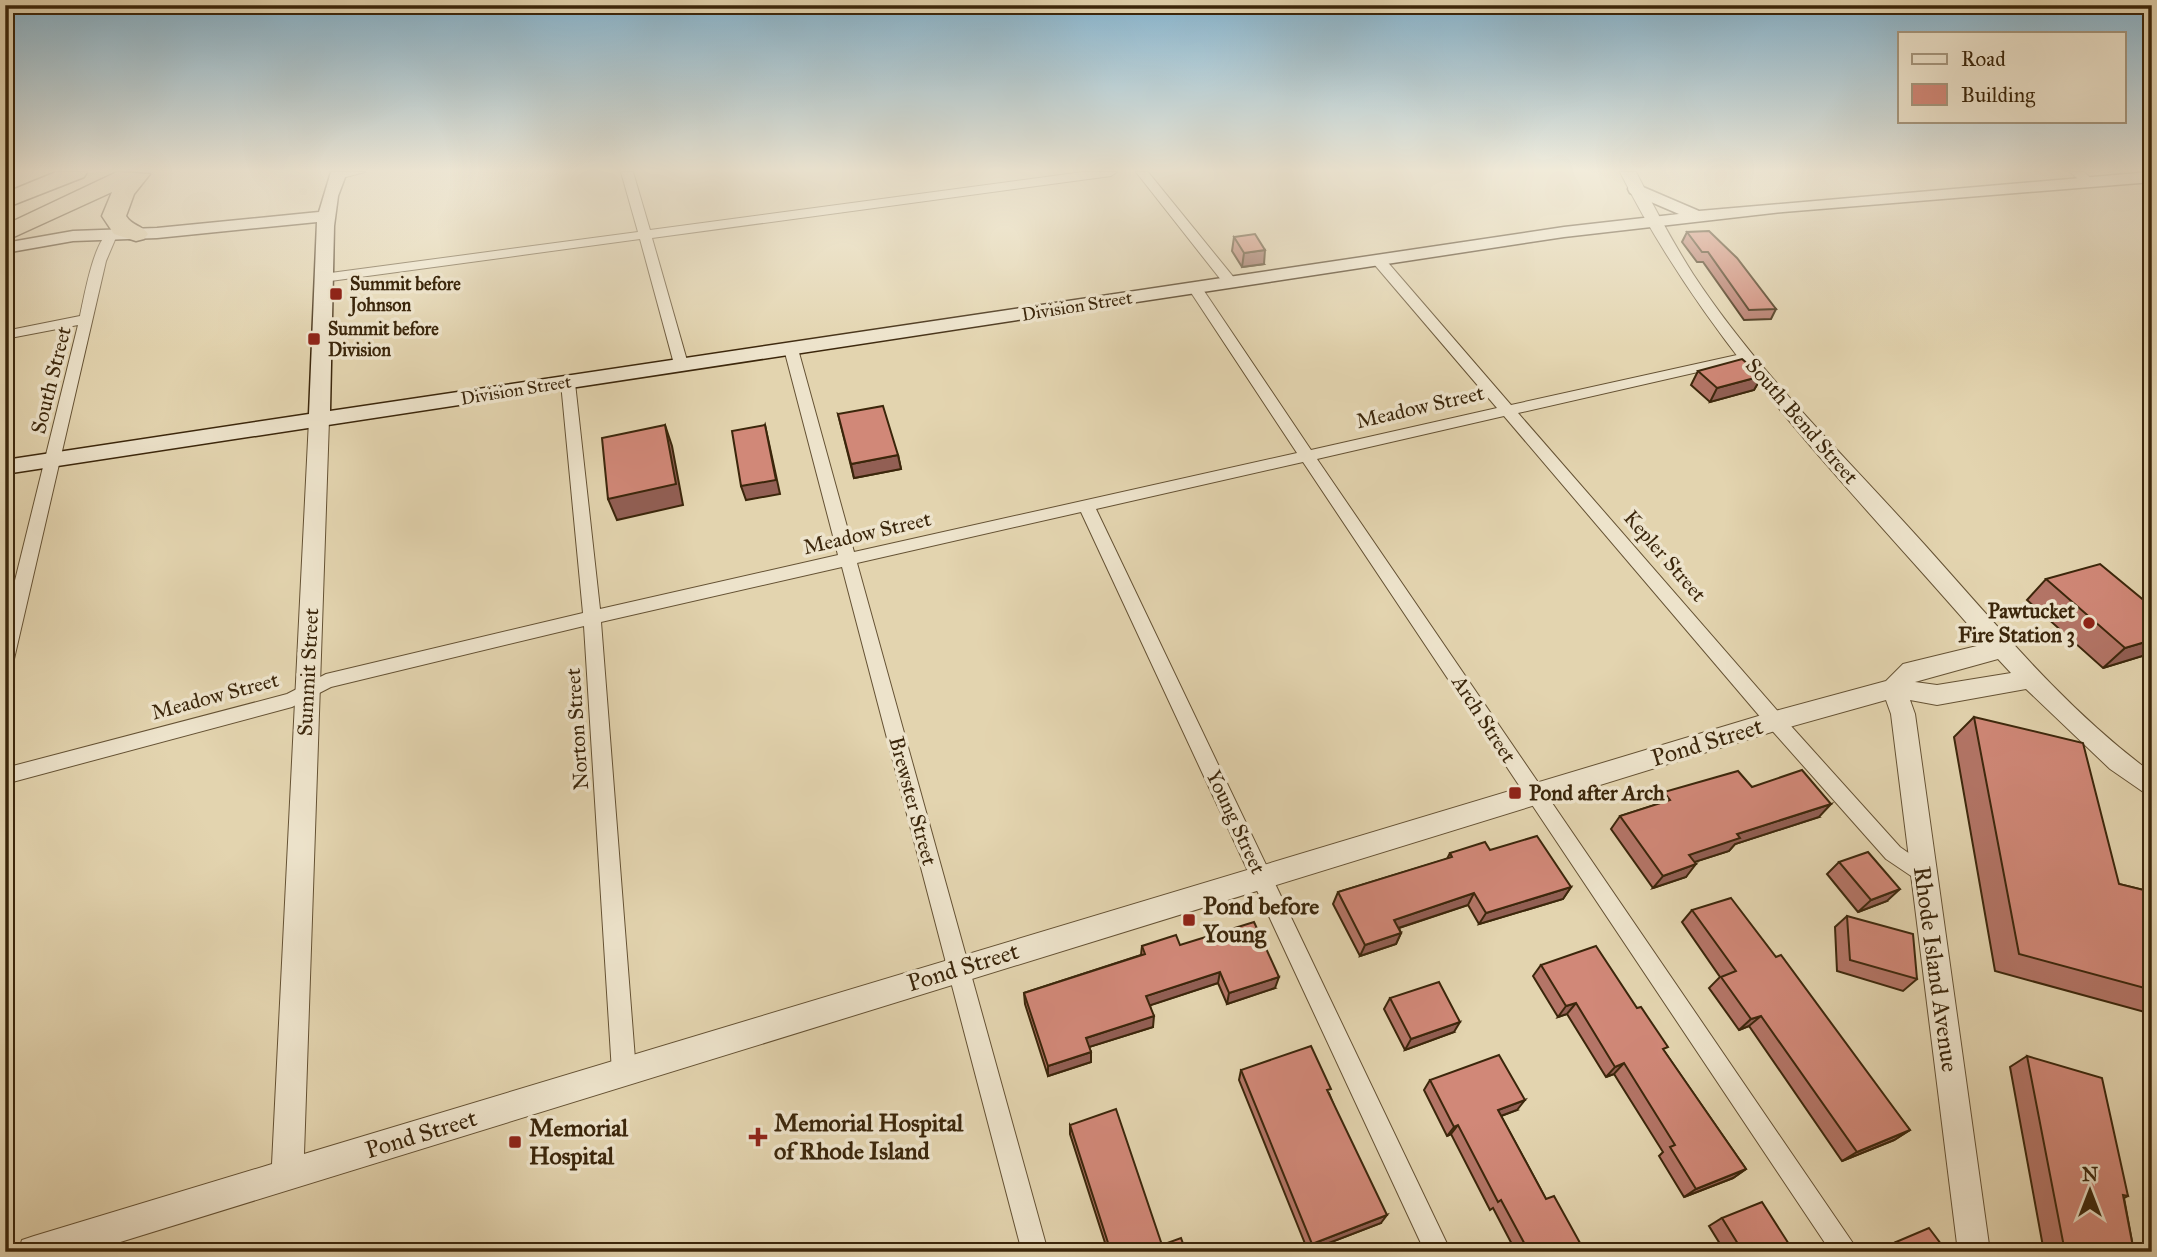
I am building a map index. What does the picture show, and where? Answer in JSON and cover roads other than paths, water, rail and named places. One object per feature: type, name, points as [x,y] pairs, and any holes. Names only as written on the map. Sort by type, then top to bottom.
[{"type":"highway","points":[[128,231],[136,234]]},
{"type":"main road","points":[[5,248],[61,237],[171,231]]},
{"type":"main road","name":"Summit Street","points":[[319,420],[325,231]]},
{"type":"main road","name":"Division Street","points":[[5,467],[1580,231]]},
{"type":"street","points":[[644,231],[681,364]]},
{"type":"street","points":[[323,278],[668,231]]},
{"type":"street","points":[[1189,231],[1230,282]]},
{"type":"street","name":"South Bend Street","points":[[1657,231],[1746,357],[2002,649],[2084,731],[2152,787]]},
{"type":"street","name":"South Street","points":[[5,659],[100,261],[111,235]]},
{"type":"street","name":"Kepler Street","points":[[1379,261],[1776,721],[1893,853],[1923,875]]},
{"type":"street","name":"Arch Street","points":[[1195,288],[1534,794],[1846,1252]]},
{"type":"street","points":[[5,335],[87,319]]},
{"type":"street","name":"Brewster Street","points":[[791,349],[1035,1252]]},
{"type":"street","name":"Meadow Street","points":[[5,776],[292,699],[326,681],[592,617],[1746,357]]},
{"type":"street","name":"Norton Street","points":[[568,383],[592,617],[624,1072]]},
{"type":"street","name":"Summit Street","points":[[287,1175],[319,420]]},
{"type":"street","name":"Young Street","points":[[1087,507],[1438,1252]]},
{"type":"street","name":"Pond Street","points":[[1894,688],[1911,671],[2002,649]]},
{"type":"street","name":"Pond Street","points":[[34,1252],[958,968],[1776,721],[1894,688],[1937,695],[2030,679]]},
{"type":"street","name":"Rhode Island Avenue","points":[[1894,688],[1903,714],[1974,1252]]},
{"type":"place","name":"Summit before Johnson","points":[[336,294]]},
{"type":"place","name":"Summit before Division","points":[[314,339]]},
{"type":"place","name":"Pawtucket Fire Station 3","points":[[2089,623]]},
{"type":"place","name":"Pond after Arch","points":[[1515,793]]},
{"type":"place","name":"Pond before Young","points":[[1189,920]]},
{"type":"place","name":"Memorial Hospital of Rhode Island","points":[[758,1137]]},
{"type":"place","name":"Memorial Hospital","points":[[515,1142]]}]
